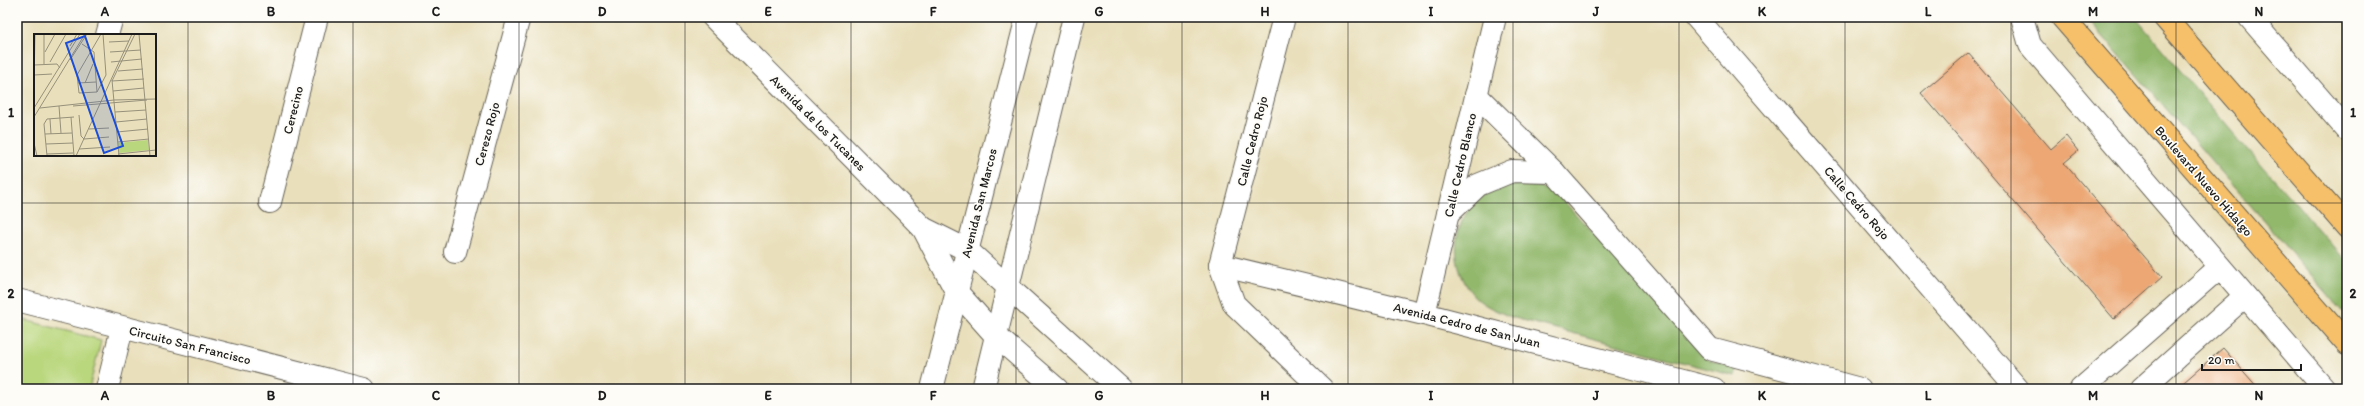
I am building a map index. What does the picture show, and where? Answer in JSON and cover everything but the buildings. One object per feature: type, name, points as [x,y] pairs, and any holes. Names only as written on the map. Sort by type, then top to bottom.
[{"type":"main road","name":"Boulevard Nuevo Hidalgo","points":[[2062,17],[2347,344]]},
{"type":"main road","points":[[2164,17],[2347,227]]},
{"type":"street","points":[[107,34],[112,17]]},
{"type":"street","name":"Cerecino","points":[[270,202],[317,17]]},
{"type":"street","name":"Cerezo Rojo","points":[[455,252],[519,17]]},
{"type":"street","name":"Avenida de los Tucanes","points":[[714,17],[923,228],[956,291],[996,336],[1057,389]]},
{"type":"street","name":"Avenida San Marcos","points":[[932,389],[1027,17]]},
{"type":"street","points":[[983,389],[1009,288],[1074,17]]},
{"type":"street","name":"Calle Cedro Rojo","points":[[1220,265],[1284,17]]},
{"type":"street","name":"Calle Cedro Blanco","points":[[1424,314],[1495,17]]},
{"type":"street","name":"Calle Cedro Rojo","points":[[1696,17],[2018,389]]},
{"type":"street","points":[[2022,17],[2030,45],[2325,389]]},
{"type":"street","points":[[2249,17],[2347,130]]},
{"type":"street","points":[[1476,96],[1554,172],[1710,348],[1860,389]]},
{"type":"street","points":[[1448,214],[1478,185],[1512,171],[1554,172]]},
{"type":"street","name":"Avenida de los Tucanes","points":[[923,228],[967,250],[1121,389]]},
{"type":"street","points":[[1220,265],[1234,304],[1322,389]]},
{"type":"street","name":"Avenida Cedro de San Juan","points":[[1220,265],[1424,314],[1714,389]]},
{"type":"street","points":[[2081,389],[2132,342],[2220,267]]},
{"type":"street","points":[[2141,389],[2245,296]]},
{"type":"street","name":"Circuito San Francisco","points":[[17,300],[321,384],[364,389]]},
{"type":"street","points":[[107,389],[122,328]]},
{"type":"green space","points":[[2086,17],[2135,17],[2239,140],[2347,262],[2347,316]]},
{"type":"green space","points":[[1519,184],[1541,187],[1560,197],[1709,360],[1736,368],[1735,376],[1511,317],[1478,300],[1466,285],[1460,273],[1457,260],[1456,246],[1462,221],[1469,209],[1479,199],[1488,193]]},
{"type":"green space","points":[[17,318],[101,340],[89,389],[17,389]]}]
